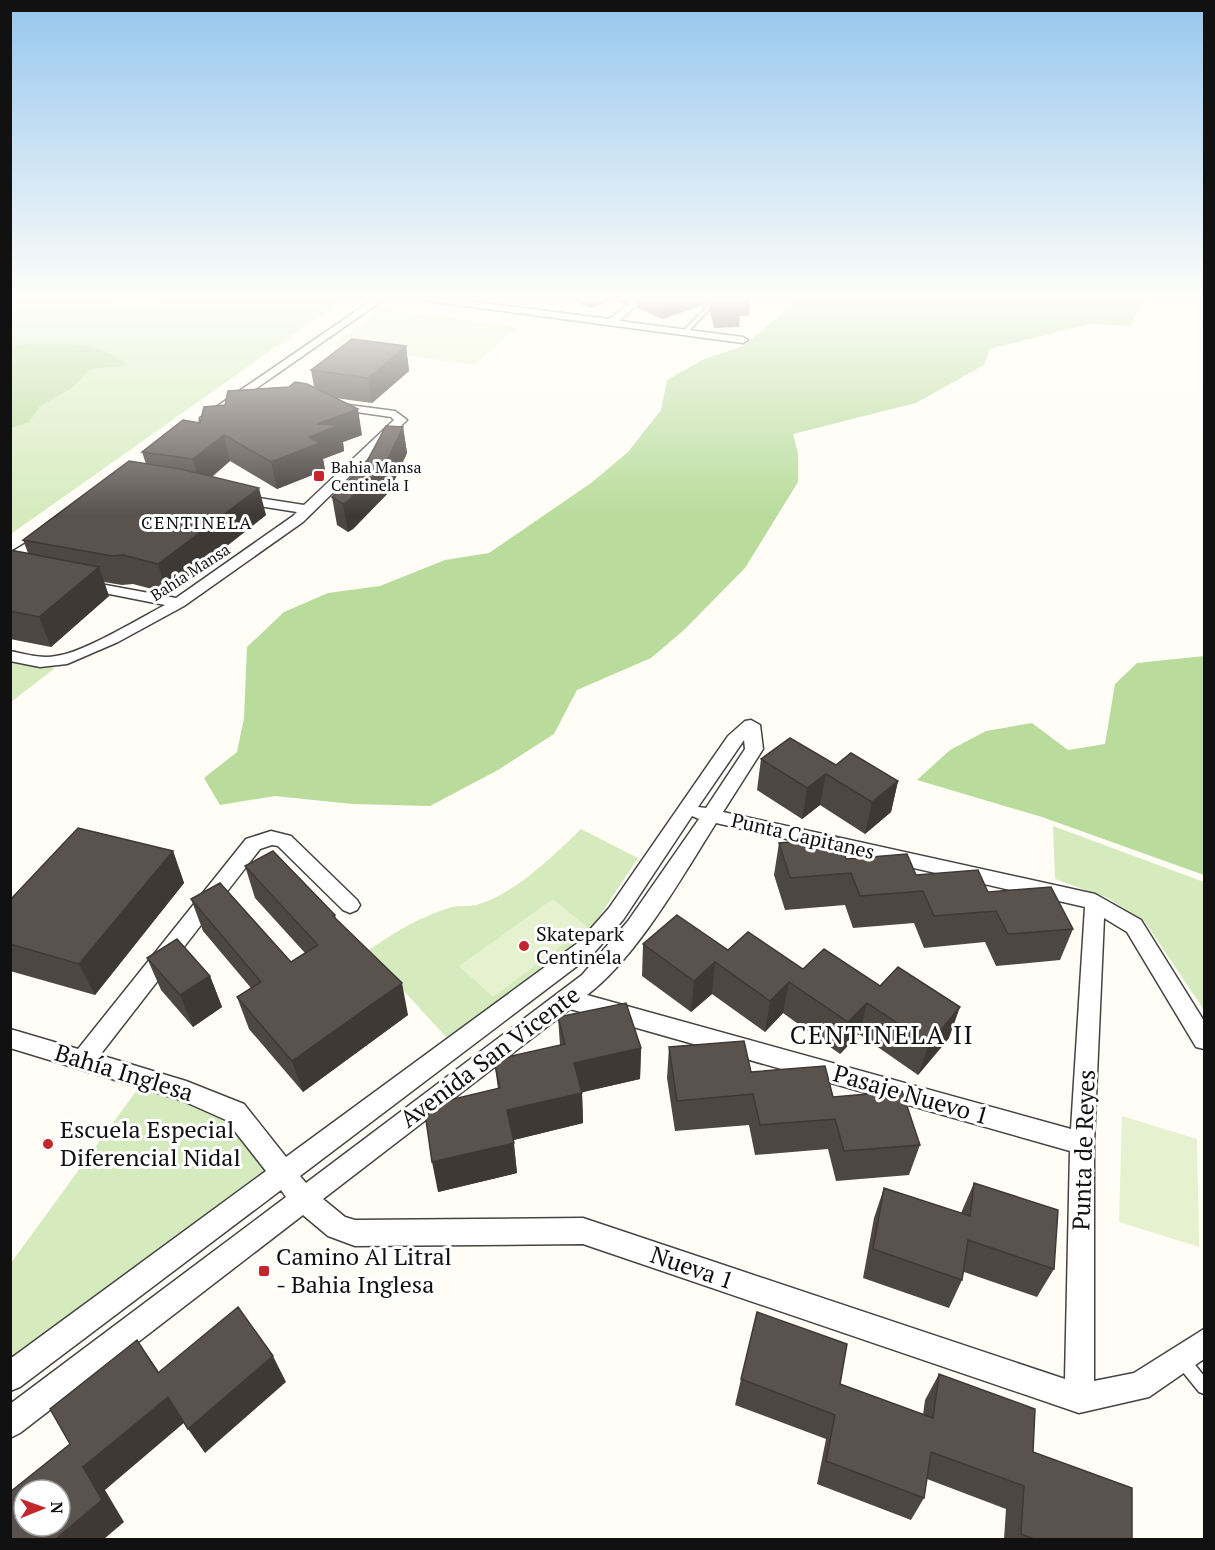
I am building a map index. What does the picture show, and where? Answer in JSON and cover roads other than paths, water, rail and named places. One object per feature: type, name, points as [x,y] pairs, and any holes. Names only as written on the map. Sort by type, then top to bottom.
[{"type":"street","points":[[195,427],[274,370]]},
{"type":"street","points":[[239,394],[262,397]]},
{"type":"street","name":"Bahía Mansa","points":[[10,656],[40,662],[61,661],[112,639],[179,603],[308,510],[401,420],[401,417],[394,414],[317,404]]},
{"type":"street","points":[[227,497],[308,510]]},
{"type":"street","points":[[10,560],[61,525]]},
{"type":"street","points":[[67,581],[179,603]]},
{"type":"street","name":"Avenida San Vicente","points":[[10,1377],[586,948],[616,914],[734,740],[751,724],[754,749],[651,906],[615,955],[590,981],[10,1423]]},
{"type":"street","name":"Punta Capitanes","points":[[687,810],[1095,902],[1134,926],[1204,1040]]},
{"type":"street","points":[[83,1060],[253,844],[271,838],[284,841],[350,905]]},
{"type":"street","name":"Punta de Reyes","points":[[1079,1398],[1082,1143],[1095,902]]},
{"type":"street","name":"Pasaje Nuevo 1","points":[[567,999],[1082,1143]]},
{"type":"street","name":"Bahía Inglesa","points":[[10,1038],[186,1091],[235,1112],[303,1198]]},
{"type":"street","name":"Nueva 1","points":[[303,1198],[330,1222],[355,1233],[583,1231],[1079,1398]]},
{"type":"street","points":[[1079,1398],[1139,1387],[1193,1351]]},
{"type":"lane","points":[[1193,1351],[1204,1387]]},
{"type":"place","name":"Bahia Mansa Centinela I","points":[[319,476]]},
{"type":"place","name":"Skatepark Centinela","points":[[524,946]]},
{"type":"place","name":"Escuela Especial Diferencial Nidal","points":[[48,1144]]},
{"type":"place","name":"Camino Al Litral - Bahia Inglesa","points":[[264,1271]]},
{"type":"district","name":"CENTINELA","points":[[197,523]]},
{"type":"district","name":"CENTINELA II","points":[[882,1035]]}]
